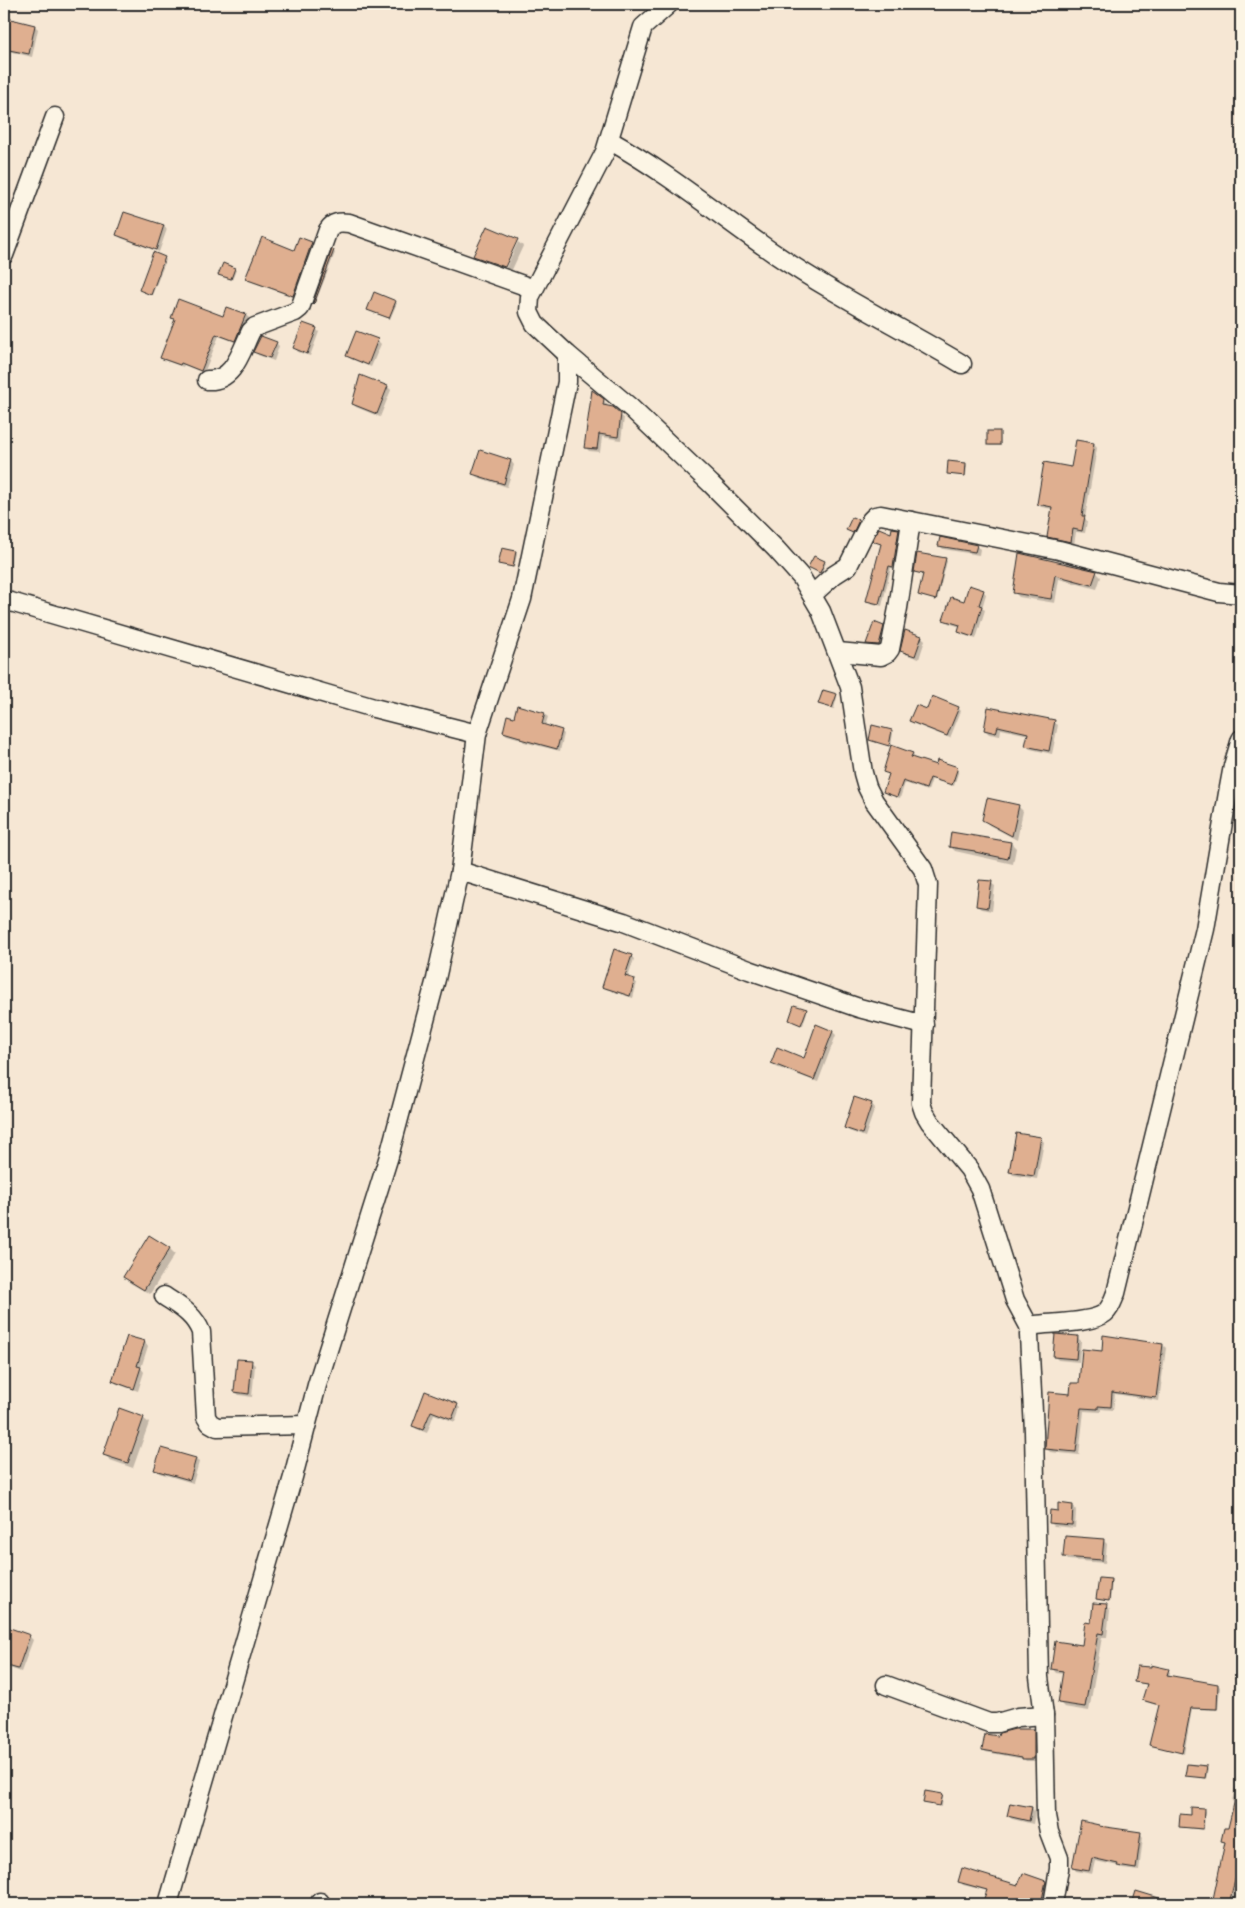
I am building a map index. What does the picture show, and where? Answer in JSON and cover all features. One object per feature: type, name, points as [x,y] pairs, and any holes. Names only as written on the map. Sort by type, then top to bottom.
[{"type":"street","points":[[669,4],[643,27],[610,140],[593,178],[534,289],[529,304],[531,318],[567,354],[631,408],[788,561],[812,595],[824,617],[838,652],[850,687],[862,773],[866,787],[926,877],[928,885],[921,1102],[924,1112],[975,1178],[1015,1300],[1030,1328],[1039,1668],[1044,1716],[1046,1816],[1049,1832],[1059,1858],[1060,1869],[1053,1904]]},
{"type":"street","points":[[4,255],[55,117]]},
{"type":"street","points":[[610,140],[647,162],[775,254],[816,281],[962,364]]},
{"type":"street","points":[[206,380],[216,381],[224,377],[231,370],[251,330],[295,312],[300,308],[328,230],[332,225],[340,222],[349,222],[534,289]]},
{"type":"street","points":[[168,1904],[317,1385],[392,1143],[436,978],[460,872],[477,734],[522,599],[567,382],[567,354]]},
{"type":"street","points":[[812,595],[834,575],[848,566],[871,520],[875,516],[881,515],[1059,550],[1220,592],[1241,594]]},
{"type":"street","points":[[838,652],[881,656],[890,649],[898,608],[910,521]]},
{"type":"street","points":[[4,600],[374,708],[477,734]]},
{"type":"street","points":[[1030,1328],[1036,1325],[1092,1319],[1102,1315],[1107,1311],[1116,1293],[1205,929],[1233,766],[1241,739]]},
{"type":"street","points":[[460,872],[624,922],[749,970],[859,1008],[924,1025]]},
{"type":"street","points":[[164,1296],[192,1315],[198,1323],[201,1332],[206,1417],[210,1423],[217,1427],[305,1431]]},
{"type":"street","points":[[886,1685],[989,1723],[997,1723],[1011,1718],[1044,1716]]},
{"type":"building","points":[[7,18],[35,25],[29,54],[4,49],[4,32]]},
{"type":"building","points":[[124,212],[164,225],[156,250],[116,235]]},
{"type":"building","points":[[487,226],[518,239],[505,267],[473,256]]},
{"type":"building","points":[[262,237],[294,250],[299,237],[312,242],[293,296],[245,279]]},
{"type":"building","points":[[332,249],[334,250],[314,304],[313,303]]},
{"type":"building","points":[[153,252],[165,257],[151,295],[139,290]]},
{"type":"building","points":[[223,263],[235,268],[231,279],[218,275]]},
{"type":"building","points":[[374,292],[396,301],[389,318],[367,310]]},
{"type":"building","points":[[178,299],[223,316],[226,307],[246,314],[235,341],[216,334],[201,371],[181,363],[180,365],[160,358],[175,319],[171,318]]},
{"type":"building","points":[[303,323],[317,328],[307,354],[293,348]]},
{"type":"building","points":[[356,331],[378,339],[368,365],[346,356]]},
{"type":"building","points":[[261,336],[277,342],[270,358],[253,352]]},
{"type":"building","points":[[360,375],[388,386],[377,414],[352,404]]},
{"type":"building","points":[[592,390],[604,399],[603,405],[613,407],[621,414],[618,437],[599,434],[597,449],[584,448]]},
{"type":"building","points":[[987,431],[1000,431],[1000,445],[987,445]]},
{"type":"building","points":[[1076,440],[1094,443],[1082,516],[1085,516],[1082,531],[1073,529],[1071,542],[1047,537],[1052,507],[1037,504],[1044,462],[1071,467]]},
{"type":"building","points":[[480,450],[511,460],[504,484],[472,474]]},
{"type":"building","points":[[948,461],[966,463],[965,476],[947,474]]},
{"type":"building","points":[[852,517],[859,520],[853,533],[846,530]]},
{"type":"building","points":[[879,528],[891,533],[892,528],[899,529],[893,567],[889,566],[879,604],[866,601],[881,544],[872,541]]},
{"type":"building","points":[[940,537],[977,545],[975,552],[938,546]]},
{"type":"building","points":[[502,548],[516,551],[513,567],[498,564]]},
{"type":"building","points":[[917,553],[946,558],[936,600],[918,595],[923,574],[914,572]]},
{"type":"building","points":[[1019,553],[1097,571],[1092,585],[1055,575],[1051,599],[1013,593]]},
{"type":"building","points":[[814,556],[825,561],[820,573],[808,567]]},
{"type":"building","points":[[969,585],[984,590],[979,605],[982,606],[973,637],[958,632],[960,625],[943,620],[951,597],[964,601]]},
{"type":"building","points":[[874,622],[884,626],[879,645],[866,644]]},
{"type":"building","points":[[905,630],[922,636],[915,656],[900,651]]},
{"type":"building","points":[[823,690],[837,694],[832,708],[818,704]]},
{"type":"building","points":[[932,696],[959,707],[947,736],[909,721],[916,705],[927,709]]},
{"type":"building","points":[[517,705],[545,713],[542,724],[562,730],[557,749],[520,739],[520,737],[503,732],[507,715],[514,717]]},
{"type":"building","points":[[988,707],[1055,720],[1049,751],[1025,746],[1028,733],[998,726],[996,733],[984,730]]},
{"type":"building","points":[[872,725],[892,730],[889,746],[869,740]]},
{"type":"building","points":[[891,745],[913,753],[911,757],[936,765],[937,760],[958,767],[952,785],[930,778],[926,789],[903,781],[897,797],[883,792],[889,774],[883,772]]},
{"type":"building","points":[[987,798],[1019,805],[1012,836],[982,820]]},
{"type":"building","points":[[951,832],[1011,842],[1008,859],[949,847]]},
{"type":"building","points":[[979,880],[992,881],[988,908],[976,906]]},
{"type":"building","points":[[614,949],[632,955],[625,976],[635,979],[630,996],[602,987]]},
{"type":"building","points":[[794,1005],[807,1009],[801,1025],[789,1020]]},
{"type":"building","points":[[816,1024],[833,1031],[814,1080],[771,1063],[777,1047],[804,1058]]},
{"type":"building","points":[[854,1097],[872,1103],[862,1134],[844,1128]]},
{"type":"building","points":[[1016,1133],[1041,1137],[1034,1176],[1009,1172]]},
{"type":"building","points":[[149,1235],[170,1248],[144,1290],[123,1277]]},
{"type":"building","points":[[1055,1334],[1078,1336],[1076,1359],[1053,1357]]},
{"type":"building","points":[[1103,1335],[1163,1344],[1156,1398],[1112,1392],[1111,1407],[1098,1406],[1098,1409],[1081,1408],[1076,1452],[1045,1449],[1049,1392],[1070,1394],[1071,1383],[1079,1383],[1082,1349],[1102,1351]]},
{"type":"building","points":[[127,1336],[145,1341],[137,1366],[141,1367],[134,1389],[112,1381]]},
{"type":"building","points":[[237,1359],[252,1360],[249,1394],[234,1392]]},
{"type":"building","points":[[425,1391],[458,1404],[452,1419],[431,1411],[423,1430],[412,1426]]},
{"type":"building","points":[[119,1408],[144,1417],[128,1463],[103,1455]]},
{"type":"building","points":[[161,1448],[196,1458],[190,1480],[154,1470]]},
{"type":"building","points":[[1058,1503],[1073,1505],[1072,1525],[1049,1523],[1050,1510],[1058,1511]]},
{"type":"building","points":[[1065,1536],[1104,1539],[1102,1560],[1063,1557]]},
{"type":"building","points":[[1099,1578],[1111,1579],[1109,1601],[1096,1599]]},
{"type":"building","points":[[1093,1603],[1107,1604],[1103,1634],[1098,1633],[1085,1707],[1058,1703],[1063,1671],[1051,1669],[1055,1641],[1082,1645],[1085,1622],[1091,1623]]},
{"type":"building","points":[[7,1627],[30,1635],[18,1669],[4,1665],[4,1636]]},
{"type":"building","points":[[1151,1665],[1169,1669],[1167,1675],[1218,1684],[1217,1709],[1191,1708],[1182,1753],[1149,1745],[1159,1705],[1142,1700],[1147,1684],[1134,1682],[1137,1666],[1151,1667]]},
{"type":"building","points":[[1015,1729],[1034,1729],[1034,1759],[1022,1759],[1022,1757],[982,1750],[985,1734],[998,1736],[999,1733]]},
{"type":"building","points":[[1187,1764],[1207,1766],[1205,1778],[1185,1776]]},
{"type":"building","points":[[925,1791],[943,1794],[940,1806],[923,1803]]},
{"type":"building","points":[[1236,1795],[1241,1795],[1241,1872],[1237,1871],[1229,1904],[1212,1904],[1225,1842],[1221,1841],[1224,1828],[1228,1828]]},
{"type":"building","points":[[1010,1803],[1032,1807],[1029,1821],[1007,1816]]},
{"type":"building","points":[[1191,1807],[1204,1808],[1203,1829],[1179,1827],[1180,1814],[1191,1815]]},
{"type":"building","points":[[1081,1821],[1099,1826],[1141,1832],[1136,1869],[1117,1866],[1118,1864],[1092,1858],[1089,1871],[1072,1868]]},
{"type":"building","points":[[962,1868],[1018,1885],[1023,1873],[1046,1881],[1041,1904],[982,1904],[987,1890],[958,1882]]},
{"type":"building","points":[[1136,1891],[1169,1901],[1169,1904],[1132,1904]]}]
